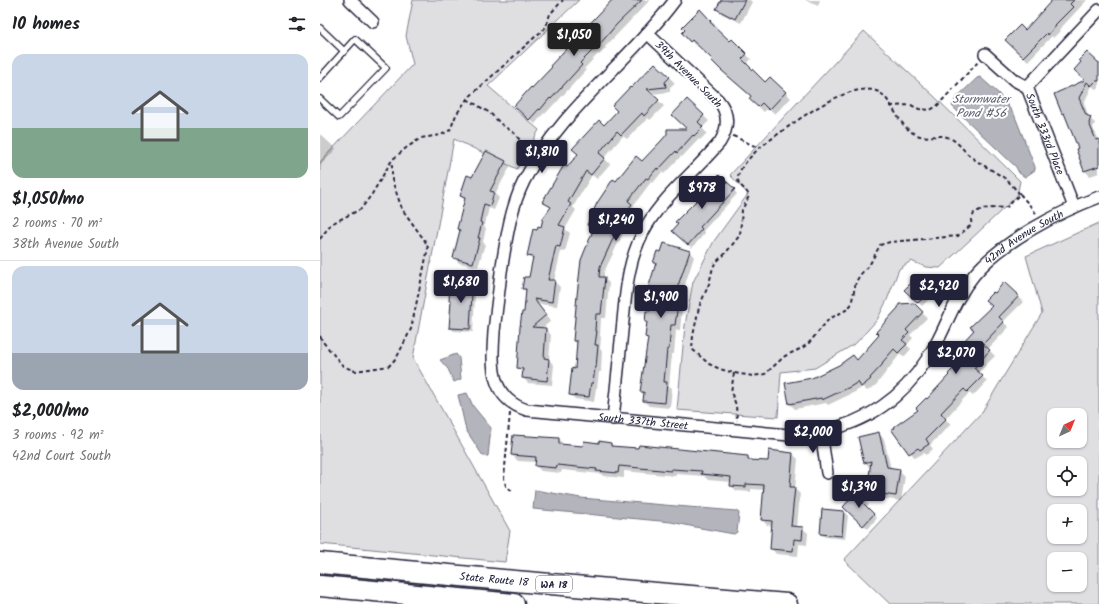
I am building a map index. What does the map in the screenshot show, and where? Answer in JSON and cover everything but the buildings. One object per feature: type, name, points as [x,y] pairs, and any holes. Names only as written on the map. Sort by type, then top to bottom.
[{"type":"highway","name":"State Route 18","points":[[320,563],[787,604]]},
{"type":"highway","name":"State Route 18","points":[[320,586],[514,604]]},
{"type":"street","points":[[350,0],[373,22]]},
{"type":"street","points":[[507,398],[496,381],[492,364],[505,241],[512,213],[522,187],[551,137],[572,112],[648,34],[675,0]]},
{"type":"street","points":[[1027,87],[1099,10]]},
{"type":"street","name":"39th Avenue South","points":[[648,34],[722,104],[727,115],[725,132]]},
{"type":"street","name":"South 333rd Place","points":[[985,54],[1014,80],[1027,87],[1074,207]]},
{"type":"street","points":[[613,419],[628,276],[635,249],[653,217],[714,149],[725,132]]},
{"type":"street","name":"42nd Avenue South","points":[[789,435],[808,436],[844,425],[862,418],[882,407],[897,396],[928,358],[954,305],[974,275],[998,251],[1042,224],[1074,207],[1099,197]]},
{"type":"street","name":"South 337th Street","points":[[507,398],[527,410],[789,435]]},
{"type":"street","points":[[821,432],[827,473]]},
{"type":"lane","points":[[320,28],[344,51]]},
{"type":"lane","points":[[320,78],[356,40],[386,68],[339,117],[320,99]]},
{"type":"path","points":[[320,239],[332,224],[360,209],[372,194],[392,160],[406,148],[421,138],[441,135],[450,130],[456,114],[467,99],[546,27],[550,14],[563,0]]},
{"type":"path","points":[[890,106],[911,105],[919,109],[930,110],[937,106],[985,54]]},
{"type":"path","points":[[1020,194],[1007,207],[982,209],[974,213],[970,226],[958,236],[890,242],[880,245],[870,264],[856,282],[851,305],[846,310],[828,319],[808,344],[785,356],[765,374],[753,376],[734,373],[709,364],[692,348],[699,307],[709,284],[713,267],[740,235],[742,210],[749,196],[748,192],[739,182],[738,178],[740,169],[760,148],[795,122],[826,102],[852,92],[865,89],[875,90],[884,96],[896,116],[908,129],[918,135],[945,136],[954,140],[971,156],[1004,178],[1020,194],[1033,209],[1042,224]]},
{"type":"path","points":[[467,99],[490,113],[501,124],[514,133],[524,145],[540,154]]},
{"type":"path","points":[[725,132],[760,148]]},
{"type":"path","points":[[320,336],[323,342],[343,366],[355,371],[389,366],[397,357],[411,329],[428,248],[425,241],[402,209],[392,180],[392,160]]},
{"type":"path","points":[[734,373],[731,392],[736,406],[737,430]]},
{"type":"path","points":[[507,398],[504,478],[506,486],[513,492]]},
{"type":"shaded area","points":[[413,0],[579,0],[488,86],[539,130],[517,169],[454,139],[413,358],[510,531],[505,562],[320,544],[320,162],[413,64],[406,36]]},
{"type":"shaded area","points":[[864,31],[935,97],[1020,181],[1017,196],[940,268],[926,267],[911,261],[899,269],[887,300],[877,320],[856,343],[815,368],[781,372],[778,417],[677,410],[685,325],[693,282],[714,241],[748,194],[730,175]]},
{"type":"shaded area","points":[[1099,223],[1099,604],[890,604],[844,560],[982,412],[1042,313],[1026,256]]},
{"type":"water","name":"Stormwater Pond #56","points":[[980,77],[998,93],[1014,114],[1035,167],[1035,170],[1025,177],[1019,173],[1016,167],[952,106],[956,98],[977,78]]},
{"type":"water","points":[[456,354],[459,358],[461,379],[454,382],[448,369],[440,360]]},
{"type":"water","points":[[467,393],[473,406],[491,428],[488,456],[483,456],[466,430],[458,395]]},
{"type":"water","points":[[535,490],[581,498],[736,511],[739,513],[737,532],[734,534],[671,522],[533,509]]}]
